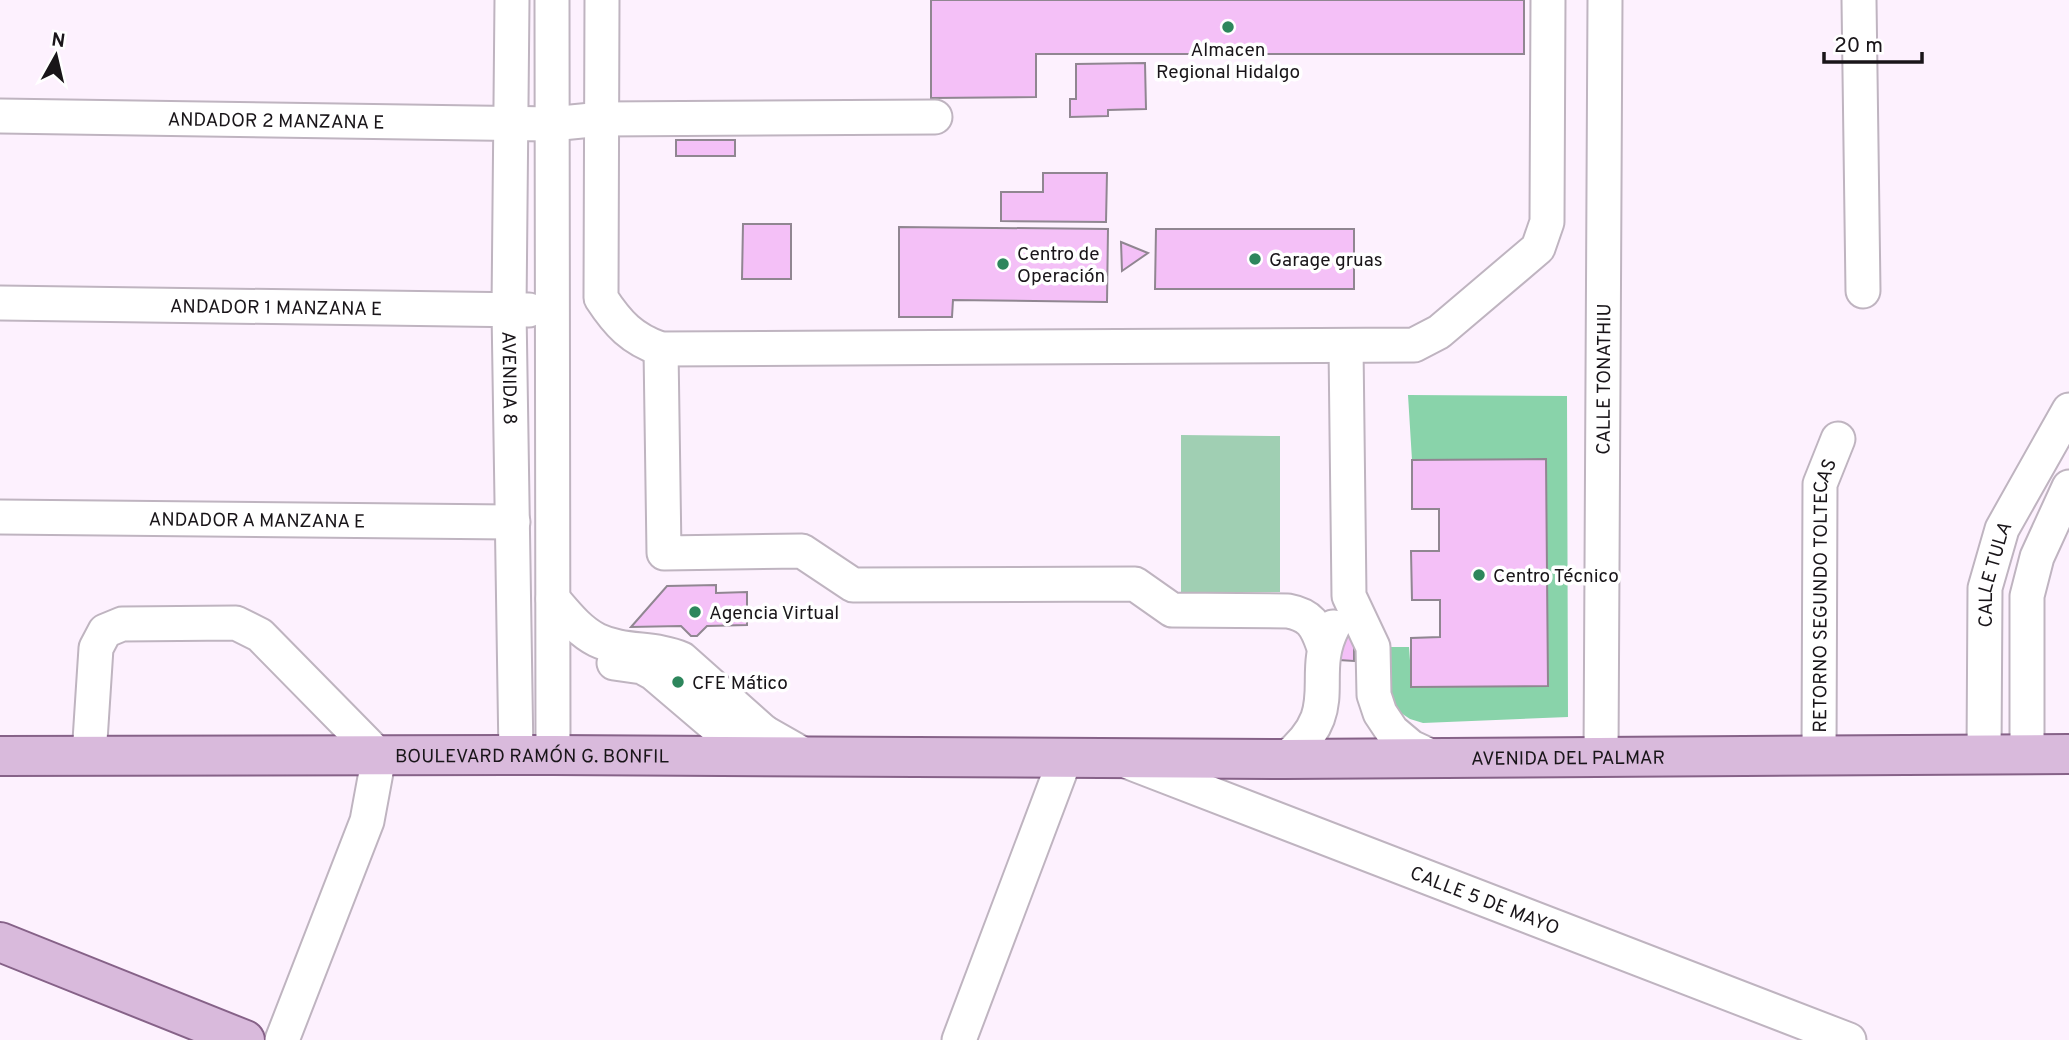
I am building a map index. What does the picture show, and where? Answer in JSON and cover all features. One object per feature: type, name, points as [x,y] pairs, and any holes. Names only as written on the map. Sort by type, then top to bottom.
[{"type":"main road","name":"AVENIDA DEL PALMAR","points":[[1065,759],[2069,754]]},
{"type":"main road","name":"BOULEVARD RAMÓN G. BONFIL","points":[[0,755],[1065,759]]},
{"type":"main road","points":[[0,942],[245,1040]]},
{"type":"street","name":"AVENIDA 8","points":[[512,0],[509,310],[513,522],[534,755]]},
{"type":"street","points":[[534,755],[561,608],[552,311],[552,0]]},
{"type":"street","points":[[602,0],[601,298],[617,323],[638,341],[661,349],[1414,345],[1439,332],[1538,248],[1547,222],[1548,0]]},
{"type":"street","name":"CALLE TONATHIU","points":[[1601,757],[1605,0]]},
{"type":"street","points":[[1859,0],[1863,291]]},
{"type":"street","name":"ANDADOR 2 MANZANA E","points":[[0,116],[510,124],[551,124],[602,119],[935,117]]},
{"type":"street","name":"ANDADOR 1 MANZANA E","points":[[0,303],[552,311]]},
{"type":"street","points":[[1346,346],[1349,596],[1373,647],[1374,695],[1380,713],[1392,731],[1411,747],[1435,758]]},
{"type":"street","points":[[661,349],[664,553],[802,551],[853,585],[1135,584],[1172,610],[1288,611],[1302,614],[1314,622],[1324,645],[1324,694],[1321,713],[1310,735],[1285,759]]},
{"type":"street","name":"CALLE TULA","points":[[1984,755],[1985,588],[2002,529],[2069,410]]},
{"type":"street","name":"RETORNO SEGUNDO TOLTECAS","points":[[1819,756],[1820,484],[1838,439]]},
{"type":"street","name":"CALLE TULA","points":[[2027,755],[2027,596],[2037,557],[2069,487]]},
{"type":"street","name":"ANDADOR A MANZANA E","points":[[0,517],[513,522]]},
{"type":"street","points":[[1324,645],[1349,596]]},
{"type":"street","points":[[561,608],[596,640],[614,646],[668,653],[682,659],[764,732],[808,757]]},
{"type":"street","points":[[89,756],[96,649],[105,631],[122,624],[236,623],[260,635],[379,756],[367,821],[282,1040]]},
{"type":"street","points":[[959,1040],[1065,759]]},
{"type":"street","name":"CALLE 5 DE MAYO","points":[[1120,759],[1849,1040]]},
{"type":"green space","points":[[1408,395],[1567,396],[1568,717],[1423,723],[1398,711],[1391,700],[1390,647],[1409,647],[1412,687],[1548,686],[1546,459],[1412,460]]},
{"type":"green space","points":[[1181,435],[1280,436],[1280,592],[1181,592]]},
{"type":"building","name":"Almacen Regional Hidalgo","points":[[931,0],[1524,0],[1524,54],[1036,54],[1036,97],[931,98]]},
{"type":"building","points":[[1145,63],[1146,109],[1108,110],[1108,116],[1070,117],[1070,99],[1076,99],[1076,64]]},
{"type":"building","points":[[676,140],[735,140],[735,156],[676,156]]},
{"type":"building","points":[[1043,173],[1107,173],[1106,222],[1001,221],[1001,192],[1043,192]]},
{"type":"building","points":[[743,224],[791,224],[791,279],[742,279]]},
{"type":"building","name":"Centro de Operación","points":[[899,227],[1108,229],[1107,302],[953,300],[952,317],[899,317]]},
{"type":"building","name":"Garage gruas","points":[[1156,229],[1354,229],[1354,289],[1155,289]]},
{"type":"building","points":[[1121,242],[1148,253],[1122,271]]},
{"type":"building","name":"Centro Técnico","points":[[1546,459],[1548,686],[1411,687],[1411,638],[1440,637],[1440,600],[1412,600],[1411,551],[1439,551],[1439,509],[1412,509],[1412,460]]},
{"type":"building","name":"Agencia Virtual","points":[[716,585],[716,593],[747,592],[747,625],[707,626],[697,636],[691,636],[681,626],[631,627],[667,586]]},
{"type":"building","points":[[1339,636],[1354,637],[1354,661],[1339,660]]},
{"type":"place","name":"Almacen Regional Hidalgo","points":[[1228,27]]},
{"type":"place","name":"Garage gruas","points":[[1255,259]]},
{"type":"place","name":"Centro de Operación","points":[[1003,264]]},
{"type":"place","name":"Centro Técnico","points":[[1479,575]]},
{"type":"place","name":"Agencia Virtual","points":[[695,612]]},
{"type":"place","name":"CFE Mático","points":[[678,682]]}]
